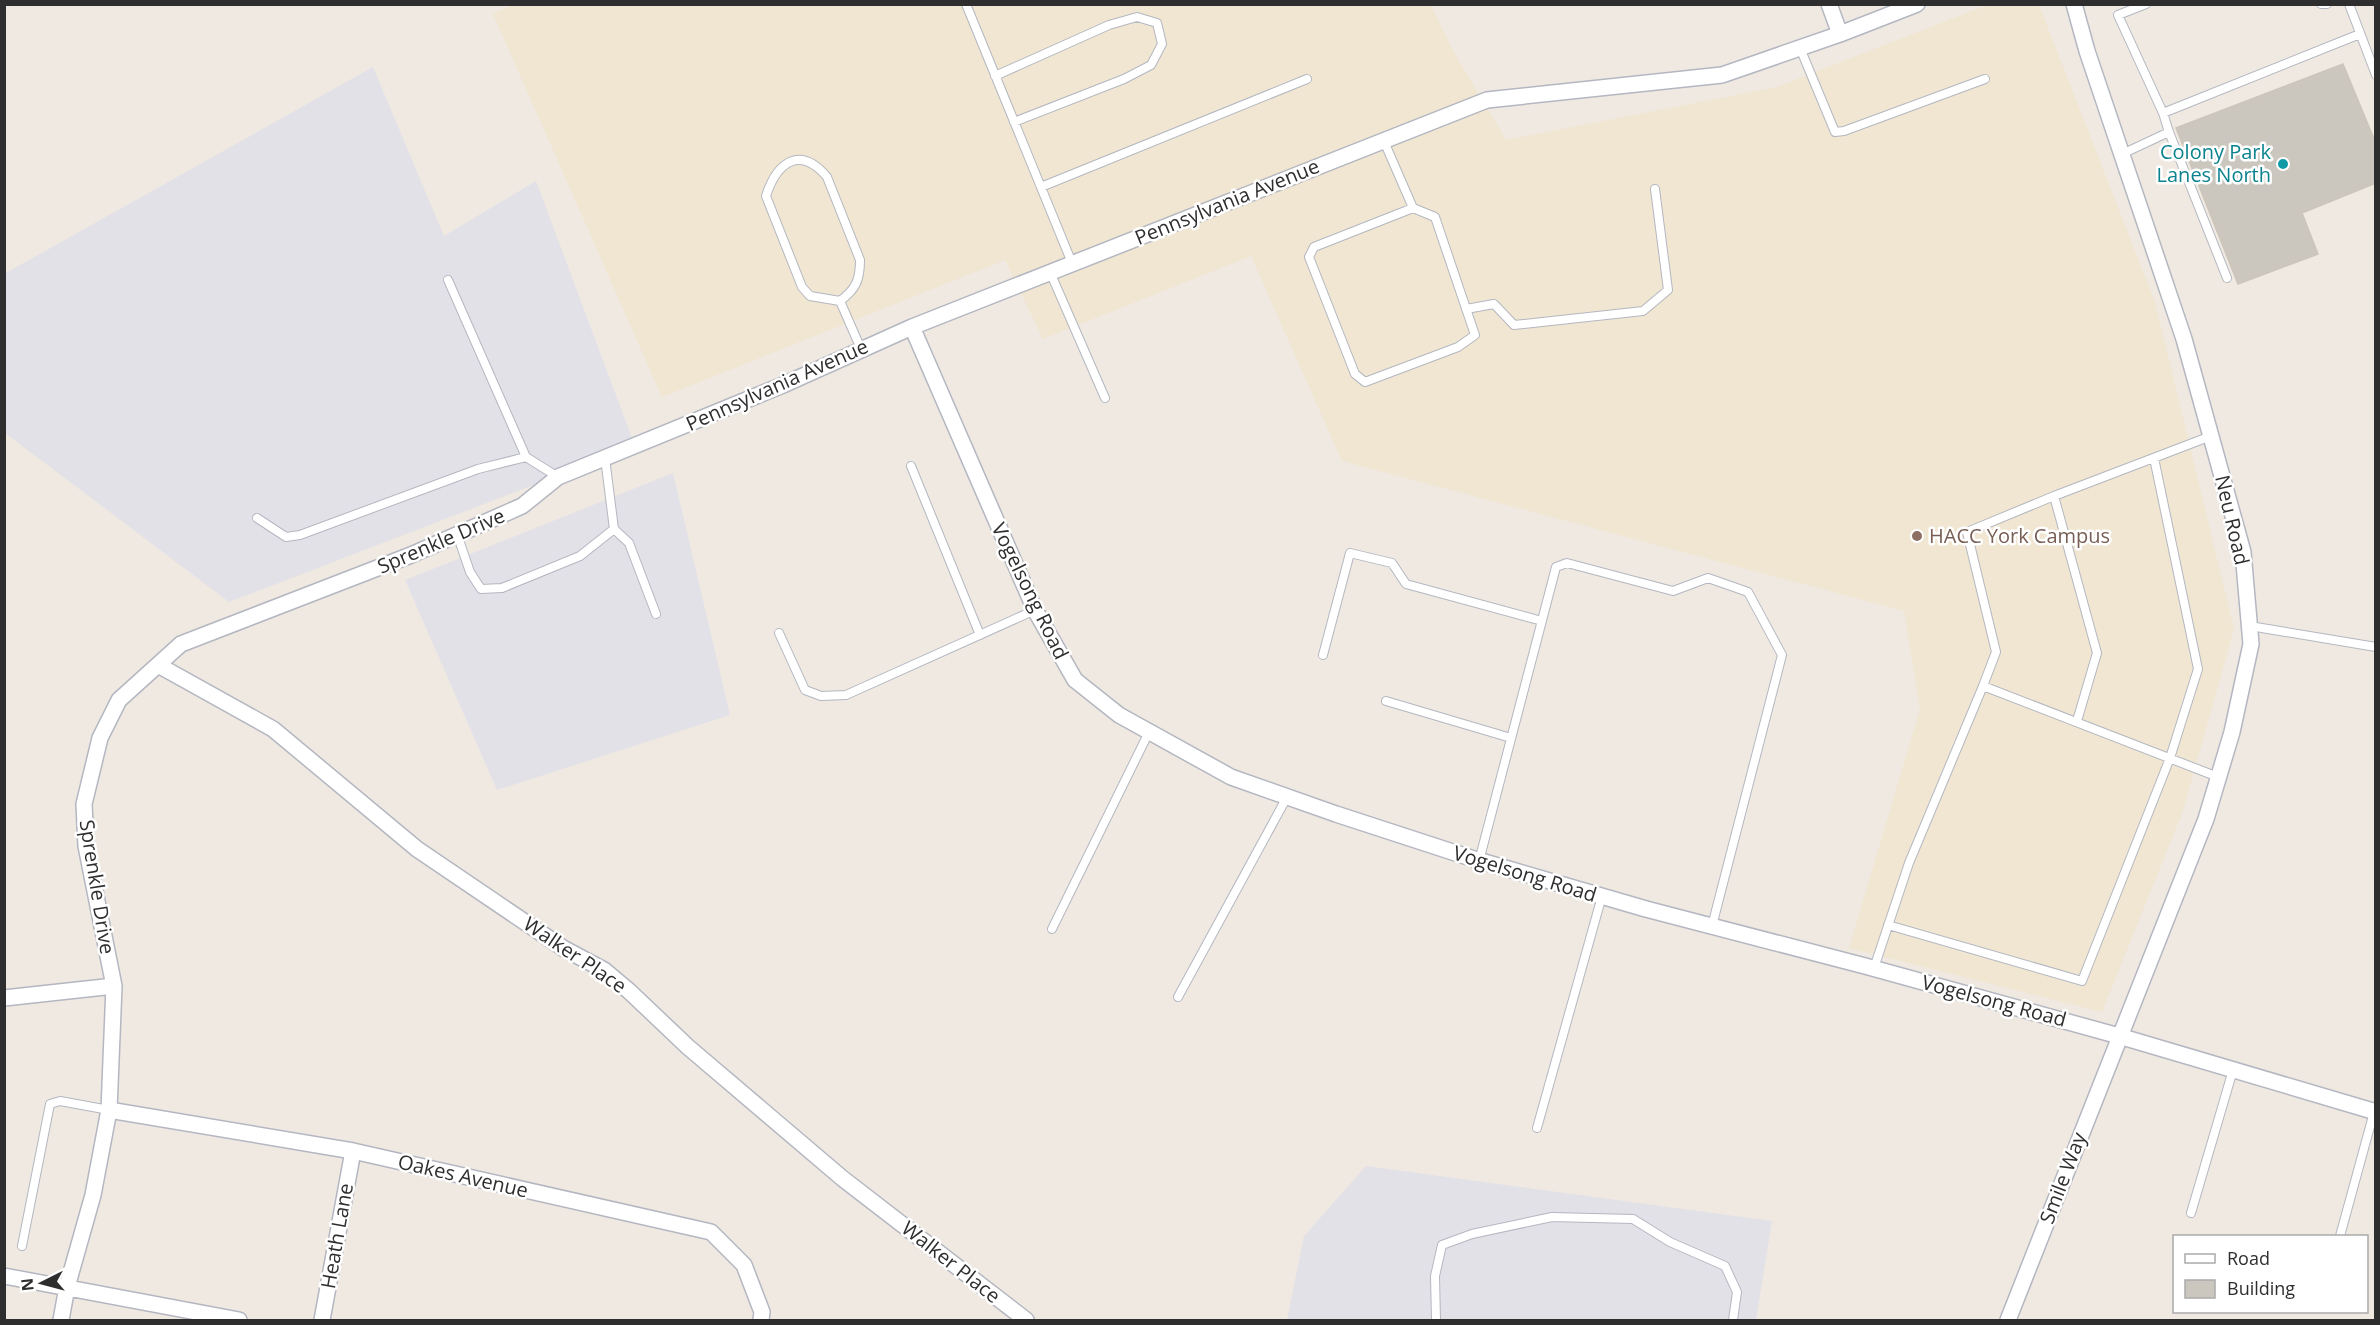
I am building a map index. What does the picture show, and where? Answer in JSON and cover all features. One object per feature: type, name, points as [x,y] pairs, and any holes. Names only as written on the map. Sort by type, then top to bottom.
[{"type":"street","points":[[1829,4],[1840,34]]},
{"type":"street","name":"Pennsylvania Avenue","points":[[558,477],[783,385],[912,327],[1383,139],[1487,100],[1722,75],[1840,34],[1917,4]]},
{"type":"street","name":"Neu Road","points":[[2074,4],[2087,51],[2184,339],[2211,436],[2243,552],[2251,644],[2232,732],[2206,819],[2119,1036]]},
{"type":"street","name":"Vogelsong Road","points":[[912,327],[1035,610],[1075,680],[1119,715],[1231,777],[1479,861],[2119,1036],[2375,1112]]},
{"type":"street","name":"Sprenkle Drive","points":[[61,1320],[67,1287],[93,1195],[109,1110],[114,986],[86,846],[84,804],[100,738],[119,700],[181,644],[411,555],[522,506],[558,477]]},
{"type":"street","name":"Walker Place","points":[[158,665],[273,729],[417,849],[563,948],[604,970],[688,1047],[842,1178],[1026,1320]]},
{"type":"street","points":[[4,998],[114,986]]},
{"type":"street","name":"Smile Way","points":[[2008,1320],[2119,1036]]},
{"type":"street","name":"Oakes Avenue","points":[[109,1110],[353,1151],[711,1232],[744,1264],[762,1312],[761,1320]]},
{"type":"street","name":"Heath Lane","points":[[322,1320],[353,1151]]},
{"type":"street","points":[[4,1276],[239,1320]]},
{"type":"lane","points":[[966,4],[1072,263]]},
{"type":"lane","points":[[2146,4],[2118,15],[2163,113],[2227,278]]},
{"type":"lane","points":[[2321,4],[2327,4]]},
{"type":"lane","points":[[2349,4],[2376,75]]},
{"type":"lane","points":[[995,76],[1109,25],[1137,17],[1157,23],[1162,44],[1151,65],[1124,79],[1014,122]]},
{"type":"lane","points":[[2163,113],[2360,34]]},
{"type":"lane","points":[[1800,48],[1835,132],[1985,79]]},
{"type":"lane","points":[[1041,187],[1307,79]]},
{"type":"lane","points":[[2122,154],[2169,132]]},
{"type":"lane","points":[[1383,139],[1413,208]]},
{"type":"lane","points":[[805,160],[819,167],[827,177],[860,260],[860,272],[853,291],[840,301],[810,296],[802,287],[766,196],[770,183],[779,168],[791,161],[805,160]]},
{"type":"lane","points":[[1466,309],[1494,304],[1514,325],[1643,311],[1668,290],[1655,189]]},
{"type":"lane","points":[[1413,208],[1435,217],[1475,335],[1458,347],[1365,382],[1355,374],[1309,257],[1314,247],[1413,208]]},
{"type":"lane","points":[[1050,272],[1106,398]]},
{"type":"lane","points":[[448,280],[526,457],[558,477]]},
{"type":"lane","points":[[840,301],[861,349]]},
{"type":"lane","points":[[1874,968],[1909,862],[1996,652],[1967,532],[2211,436]]},
{"type":"lane","points":[[257,518],[286,537],[300,535],[478,469],[526,457]]},
{"type":"lane","points":[[605,458],[614,529],[629,543],[656,614]]},
{"type":"lane","points":[[1888,925],[2082,981],[2170,758],[2198,669],[2154,458]]},
{"type":"lane","points":[[911,466],[980,635]]},
{"type":"lane","points":[[2054,496],[2097,653],[2077,722]]},
{"type":"lane","points":[[457,534],[471,572],[481,589],[502,588],[580,556],[614,529]]},
{"type":"lane","points":[[1323,655],[1350,553],[1392,563],[1406,584],[1542,621]]},
{"type":"lane","points":[[1479,861],[1556,567],[1567,563],[1672,591],[1708,578],[1748,592],[1782,655],[1712,926]]},
{"type":"lane","points":[[779,633],[805,690],[820,696],[846,696],[1035,610]]},
{"type":"lane","points":[[2249,626],[2376,647]]},
{"type":"lane","points":[[1983,686],[2218,777]]},
{"type":"lane","points":[[1386,700],[1511,738]]},
{"type":"lane","points":[[1052,929],[1149,732]]},
{"type":"lane","points":[[1178,997],[1287,797]]},
{"type":"lane","points":[[1537,1128],[1602,896]]},
{"type":"lane","points":[[2191,1213],[2233,1070]]},
{"type":"lane","points":[[22,1246],[50,1104],[60,1101],[109,1110]]},
{"type":"lane","points":[[2340,1235],[2375,1112]]},
{"type":"lane","points":[[1436,1320],[1435,1276],[1442,1245],[1472,1234],[1552,1217],[1633,1219],[1671,1242],[1725,1266],[1737,1292],[1732,1320]]},
{"type":"shaded area","name":"HACC York Campus","points":[[514,4],[1431,5],[1451,47],[1506,140],[1777,87],[1987,5],[2039,5],[2155,302],[2234,629],[2183,811],[2102,1012],[1849,948],[1920,709],[1904,611],[1342,461],[1251,256],[1043,339],[1005,260],[662,397],[493,14]]},
{"type":"shaded area","points":[[373,67],[444,236],[536,181],[635,446],[229,602],[5,433],[4,274]]},
{"type":"shaded area","points":[[673,473],[730,715],[497,790],[405,580]]},
{"type":"shaded area","points":[[1366,1166],[1772,1221],[1756,1320],[1287,1320],[1304,1236]]},
{"type":"building","name":"Colony Park Lanes North","points":[[2343,64],[2376,144],[2376,183],[2302,213],[2318,254],[2238,284],[2176,128]]},
{"type":"place","name":"Colony Park Lanes North","points":[[2283,164]]},
{"type":"place","name":"HACC York Campus","points":[[1917,536]]}]
